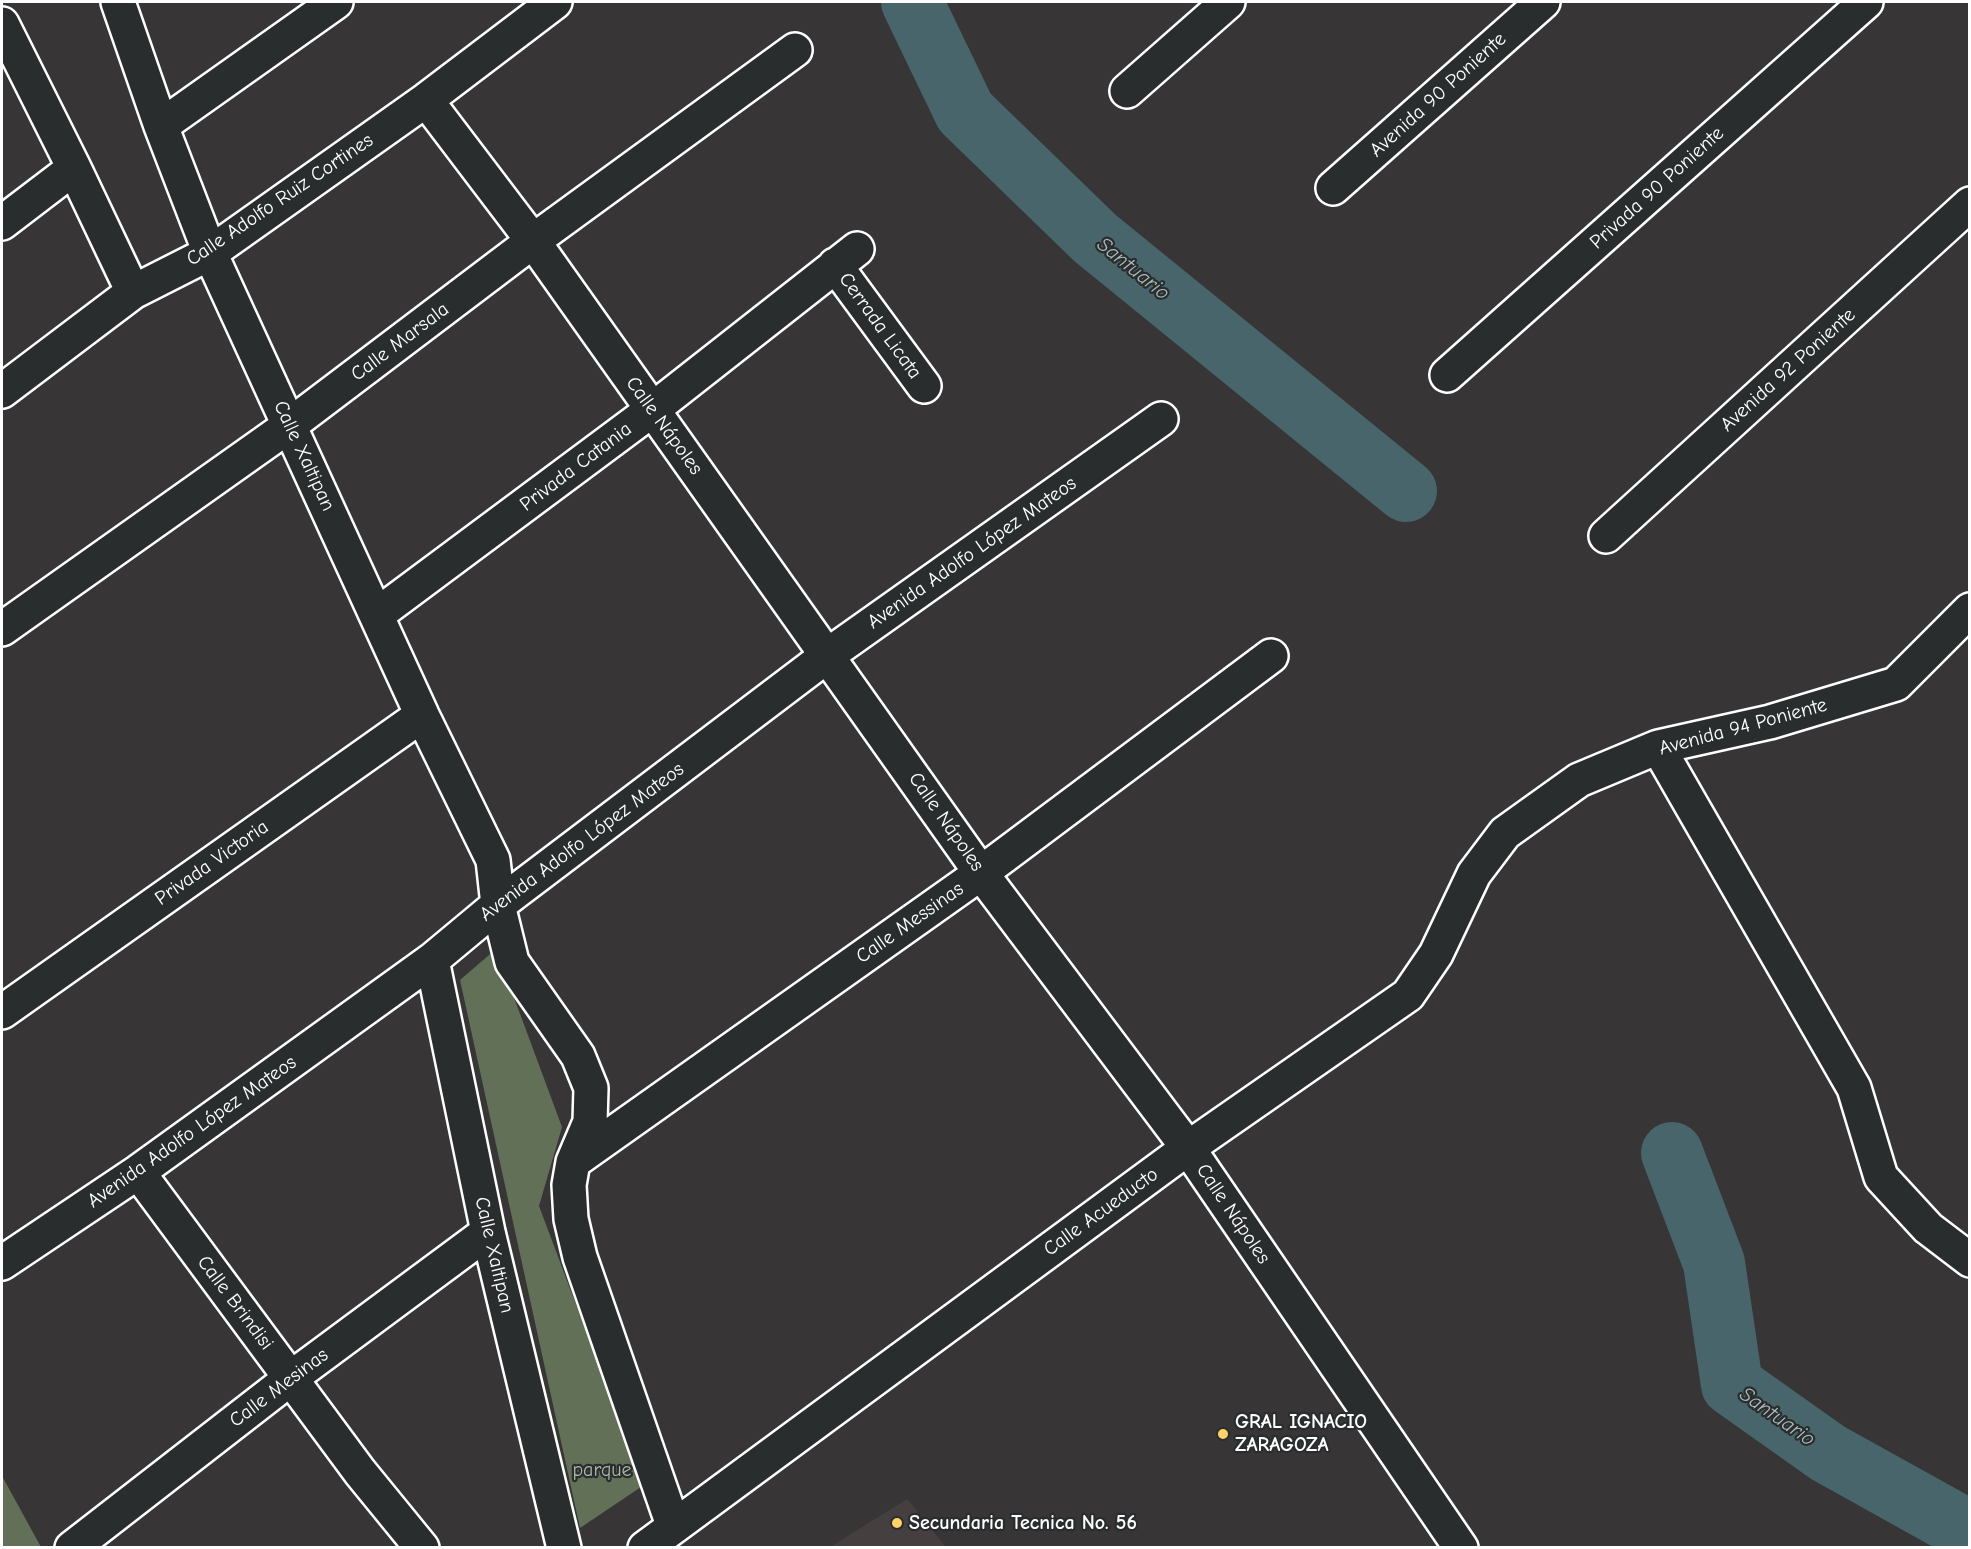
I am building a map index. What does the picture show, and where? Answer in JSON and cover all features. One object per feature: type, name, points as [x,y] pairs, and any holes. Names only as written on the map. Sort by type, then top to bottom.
[{"type":"street","name":"Calle Xaltipan","points":[[118,2],[161,126],[210,253],[422,715],[494,860],[498,904],[512,962],[578,1056],[591,1088],[590,1122],[573,1162],[569,1185],[571,1219],[580,1257],[673,1525]]},
{"type":"street","points":[[161,126],[336,2]]},
{"type":"street","name":"Calle Adolfo Ruiz Cortines","points":[[2,391],[133,292],[210,253],[426,100],[555,2]]},
{"type":"street","points":[[1127,91],[1228,2]]},
{"type":"street","name":"Avenida 90 Poniente","points":[[1333,188],[1543,2]]},
{"type":"street","name":"Privada 90 Poniente","points":[[1448,375],[1866,2]]},
{"type":"street","points":[[2,24],[133,292]]},
{"type":"street","name":"Calle Marsala","points":[[2,629],[290,425],[533,240],[795,50]]},
{"type":"street","name":"Calle Nápoles","points":[[426,100],[533,240],[981,873],[1188,1148],[1461,1548]]},
{"type":"street","points":[[2,223],[74,168]]},
{"type":"street","name":"Avenida 92 Poniente","points":[[1606,536],[1970,204]]},
{"type":"street","name":"Privada Catania","points":[[378,615],[652,410],[846,257]]},
{"type":"street","name":"Cerrada Licata","points":[[846,257],[924,386]]},
{"type":"street","name":"Avenida Adolfo López Mateos","points":[[2,1263],[138,1172],[432,960],[498,904],[828,655],[1161,419]]},
{"type":"street","name":"Avenida 94 Poniente","points":[[1505,832],[1579,780],[1658,747],[1770,723],[1896,684],[1970,610]]},
{"type":"street","name":"Calle Messinas","points":[[573,1162],[981,873],[1271,656]]},
{"type":"street","name":"Privada Victoria","points":[[2,1012],[422,715]]},
{"type":"street","points":[[1658,747],[1854,1088],[1881,1177],[1928,1228],[1970,1260]]},
{"type":"street","name":"Calle Acueducto","points":[[645,1548],[673,1525],[1188,1148],[1408,994],[1436,954],[1474,874],[1505,832]]},
{"type":"street","name":"Calle Xaltipan","points":[[432,960],[488,1232],[564,1548]]},
{"type":"street","name":"Calle Brindisi","points":[[138,1172],[360,1472],[422,1548]]},
{"type":"street","name":"Calle Mesinas","points":[[72,1548],[291,1378],[488,1232]]},
{"type":"shaded area","name":"Secundaria Tecnica No. 56","points":[[907,1499],[946,1547],[830,1547]]},
{"type":"green space","name":"parque","points":[[496,949],[562,1127],[539,1206],[644,1485],[580,1528],[460,980]]},
{"type":"green space","points":[[2,1476],[41,1547],[2,1547]]},
{"type":"waterway","name":"Santuario","points":[[912,2],[965,112],[1095,238],[1406,491]]},
{"type":"waterway","name":"Santuario","points":[[1672,1153],[1714,1263],[1732,1385],[1828,1453],[1970,1532]]},
{"type":"place","name":"GRAL IGNACIO ZARAGOZA","points":[[1223,1434]]},
{"type":"place","name":"Secundaria Tecnica No. 56","points":[[897,1523]]}]
